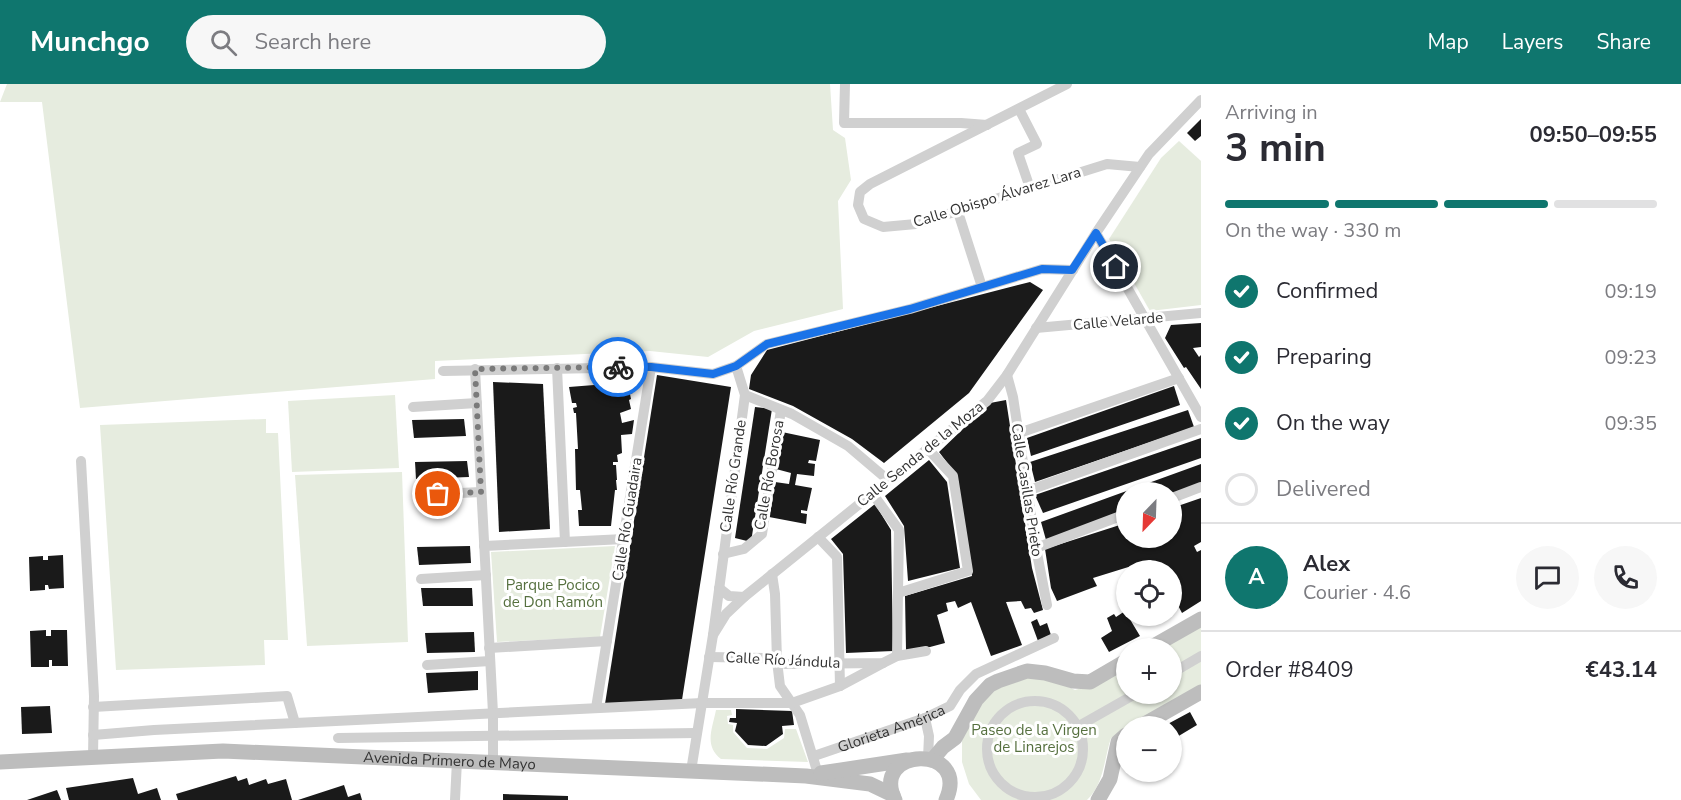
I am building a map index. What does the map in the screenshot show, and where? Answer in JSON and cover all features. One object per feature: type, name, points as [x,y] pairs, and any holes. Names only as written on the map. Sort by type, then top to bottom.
[{"type":"main road","points":[[1168,638],[1201,619]]},
{"type":"main road","name":"Glorieta América","points":[[812,775],[849,767],[921,757],[930,759],[955,738],[976,700],[990,685],[998,681],[1027,671],[1045,672],[1073,681],[1090,682],[1116,667]]},
{"type":"main road","points":[[1159,716],[1201,692]]},
{"type":"main road","name":"Avenida Primero de Mayo","points":[[0,762],[223,751],[812,775]]},
{"type":"main road","points":[[930,759],[942,766],[948,776],[950,788],[946,800]]},
{"type":"main road","points":[[1098,800],[1110,779],[1116,759]]},
{"type":"main road","points":[[894,798],[892,782],[894,775],[897,769],[908,760]]},
{"type":"main road","points":[[812,775],[870,784],[894,798]]},
{"type":"street","points":[[845,84],[844,123],[987,125]]},
{"type":"street","name":"Calle Obispo Álvarez Lara","points":[[1067,84],[870,184],[860,192],[858,205],[864,219],[883,227],[916,224],[1107,164],[1140,167]]},
{"type":"street","name":"Calle Senda de la Moza","points":[[713,635],[726,614],[744,597],[987,400],[1006,375],[1149,154],[1201,100]]},
{"type":"street","points":[[1019,109],[1037,144],[1018,153],[1030,188]]},
{"type":"street","points":[[958,212],[982,287]]},
{"type":"street","points":[[1096,233],[1201,417]]},
{"type":"street","points":[[443,371],[651,367],[713,374],[736,366],[767,344],[910,309],[1042,269],[1072,270]]},
{"type":"street","name":"Calle Velarde","points":[[1036,328],[1201,313]]},
{"type":"street","name":"Calle Río Grande","points":[[691,771],[713,635],[745,395],[736,366]]},
{"type":"street","name":"Calle Río Guadaira","points":[[596,708],[651,367]]},
{"type":"street","points":[[557,368],[565,542]]},
{"type":"street","points":[[475,369],[493,713],[493,763]]},
{"type":"street","name":"Calle Casillas Prieto","points":[[1006,375],[1013,397],[1035,548],[1047,605]]},
{"type":"street","points":[[1018,433],[1179,378]]},
{"type":"street","points":[[745,395],[781,410],[848,446],[888,480]]},
{"type":"street","points":[[413,407],[477,403]]},
{"type":"street","name":"Calle Río Borosa","points":[[723,554],[744,549],[762,534],[781,410]]},
{"type":"street","points":[[1027,491],[1201,429]]},
{"type":"street","points":[[898,593],[968,571],[953,476],[927,448]]},
{"type":"street","points":[[81,462],[93,707],[93,757]]},
{"type":"street","points":[[1182,494],[1201,487]]},
{"type":"street","points":[[417,495],[481,492]]},
{"type":"street","points":[[872,493],[899,530],[897,656]]},
{"type":"street","points":[[1035,548],[1116,518]]},
{"type":"street","points":[[818,537],[837,557],[840,686]]},
{"type":"street","points":[[484,546],[624,538]]},
{"type":"street","points":[[772,574],[780,686],[800,715],[814,756],[812,775]]},
{"type":"street","points":[[421,579],[486,575]]},
{"type":"street","points":[[719,588],[729,596],[744,597]]},
{"type":"street","name":"Glorieta América","points":[[814,756],[925,718],[950,706],[960,690],[976,674],[1054,638]]},
{"type":"street","points":[[489,648],[607,641]]},
{"type":"street","name":"Calle Río Jándula","points":[[709,657],[770,658],[786,664],[883,663],[897,656],[926,651]]},
{"type":"street","points":[[1182,667],[1201,656]]},
{"type":"street","points":[[427,665],[490,661]]},
{"type":"street","points":[[93,735],[702,703],[792,703],[840,686],[883,663]]},
{"type":"street","points":[[93,707],[287,696],[295,723]]},
{"type":"street","points":[[1029,700],[1046,702],[1066,711],[1077,727],[1083,743],[1081,765],[1074,778],[1063,789],[1048,796],[1033,798],[1018,795],[1004,787],[991,772],[987,760],[986,744],[990,728],[1000,715],[1014,705],[1029,700]]},
{"type":"street","points":[[1077,727],[1118,704]]},
{"type":"street","points":[[925,718],[930,759]]},
{"type":"street","points":[[338,721],[339,756]]},
{"type":"street","name":"Avenida Primero de Mayo","points":[[338,738],[696,733]]},
{"type":"street","points":[[455,800],[457,761]]},
{"type":"green space","points":[[7,84],[830,84],[833,130],[845,138],[851,180],[838,201],[843,309],[754,331],[708,357],[650,351],[435,361],[435,379],[80,408],[42,102],[0,102]]},
{"type":"green space","points":[[1179,141],[1201,161],[1201,305],[1150,311],[1109,239],[1161,158]]},
{"type":"green space","points":[[395,395],[399,468],[292,472],[288,401]]},
{"type":"green space","points":[[266,419],[266,433],[278,433],[288,640],[264,640],[265,665],[116,670],[100,425]]},
{"type":"green space","points":[[402,472],[408,642],[307,646],[295,475]]},
{"type":"green space","name":"Parque Pocico de Don Ramón","points":[[615,546],[600,637],[497,642],[491,552]]},
{"type":"green space","name":"Paseo de la Virgen de Linarejos","points":[[1201,624],[1201,688],[1182,699],[1182,638],[1176,638]]},
{"type":"green space","name":"Paseo de la Virgen de Linarejos","points":[[1116,672],[1116,704],[1172,704],[1151,716],[1116,716],[1116,735],[1111,738],[1097,787],[1087,800],[981,800],[969,784],[962,762],[962,738],[985,696],[1005,683],[1028,678],[1053,680],[1075,690],[1095,684]]},
{"type":"green space","points":[[716,710],[731,710],[732,715],[727,716],[728,724],[733,725],[733,732],[747,748],[767,749],[784,738],[785,729],[796,729],[808,762],[721,759],[712,748],[711,743]]},
{"type":"building","points":[[1201,119],[1201,136],[1195,141],[1187,133]]},
{"type":"building","points":[[1030,282],[1043,290],[969,393],[884,463],[852,439],[793,406],[749,389],[751,375],[767,350]]},
{"type":"building","points":[[1201,323],[1201,347],[1193,348],[1199,357],[1201,355],[1201,389],[1165,338],[1171,325]]},
{"type":"building","points":[[657,375],[731,387],[682,700],[605,704]]},
{"type":"building","points":[[493,382],[543,384],[550,529],[499,532]]},
{"type":"building","points":[[632,382],[633,393],[630,394],[631,399],[629,400],[631,409],[620,413],[622,423],[634,420],[632,434],[621,435],[622,453],[617,455],[618,462],[613,462],[613,465],[616,465],[617,490],[615,490],[611,526],[579,526],[578,510],[582,510],[580,490],[576,490],[575,449],[578,449],[576,413],[573,408],[577,407],[576,403],[572,403],[569,387]]},
{"type":"building","points":[[1174,386],[1180,405],[1031,456],[1027,438]]},
{"type":"building","points":[[1006,400],[1032,568],[1043,610],[1034,613],[1031,608],[1025,609],[1021,601],[1006,602],[1022,645],[991,656],[971,602],[958,608],[955,601],[946,603],[948,611],[937,615],[945,643],[906,650],[905,596],[972,576],[956,474],[939,452],[990,403]]},
{"type":"building","points":[[755,407],[772,409],[751,542],[735,538]]},
{"type":"building","points":[[1188,410],[1194,427],[1035,482],[1030,462]]},
{"type":"building","points":[[464,419],[466,436],[414,438],[412,420]]},
{"type":"building","points":[[782,432],[820,440],[816,461],[809,460],[808,463],[815,464],[814,476],[797,474],[795,485],[812,488],[807,511],[801,510],[801,513],[807,514],[806,524],[769,517],[775,482],[789,484],[791,473],[776,469]]},
{"type":"building","points":[[1201,438],[1201,458],[1132,482],[1116,482],[1116,488],[1043,513],[1035,495]]},
{"type":"building","points":[[929,460],[947,482],[960,568],[908,581],[904,526],[885,496]]},
{"type":"building","points":[[467,461],[469,477],[416,479],[415,462]]},
{"type":"building","points":[[1201,464],[1201,483],[1182,490],[1182,482],[1151,482]]},
{"type":"building","points":[[1116,495],[1116,514],[1046,540],[1041,522]]},
{"type":"building","points":[[1201,498],[1201,542],[1194,546],[1197,552],[1201,550],[1201,601],[1182,613],[1182,560],[1116,560],[1116,571],[1093,578],[1097,586],[1057,601],[1051,588],[1045,549],[1116,526],[1116,548],[1182,548],[1182,505]]},
{"type":"building","points":[[875,504],[891,530],[893,651],[846,653],[843,554],[831,539]]},
{"type":"building","points":[[470,546],[471,563],[419,565],[417,547]]},
{"type":"building","points":[[63,555],[64,588],[49,589],[48,585],[45,585],[45,590],[30,591],[29,557],[43,556],[43,560],[48,560],[48,556]]},
{"type":"building","points":[[421,588],[472,588],[473,606],[423,606]]},
{"type":"building","points":[[1114,614],[1116,626],[1134,626],[1140,636],[1116,638],[1116,648],[1109,652],[1101,638],[1112,631],[1107,618]]},
{"type":"building","points":[[1037,619],[1040,626],[1047,623],[1051,635],[1038,641],[1031,622]]},
{"type":"building","points":[[46,630],[46,636],[51,636],[51,630],[67,630],[68,666],[52,666],[52,660],[49,660],[49,667],[31,667],[30,631]]},
{"type":"building","points":[[474,632],[475,652],[427,653],[425,633]]},
{"type":"building","points":[[478,671],[478,690],[428,693],[426,673]]},
{"type":"building","points":[[50,706],[52,733],[22,734],[21,707]]},
{"type":"building","points":[[736,709],[792,711],[794,725],[782,726],[783,734],[766,746],[748,745],[735,731],[737,723],[729,722],[730,718],[736,718]]},
{"type":"building","points":[[1190,712],[1197,725],[1182,734],[1182,716]]},
{"type":"building","points":[[236,776],[238,781],[247,778],[249,785],[266,779],[268,784],[286,779],[292,800],[178,800],[176,794]]},
{"type":"building","points":[[133,778],[138,794],[157,788],[161,800],[69,800],[66,788]]},
{"type":"building","points":[[344,785],[348,797],[360,793],[362,800],[298,800]]},
{"type":"building","points":[[57,790],[61,800],[27,800]]},
{"type":"building","points":[[503,794],[568,796],[568,800],[503,800]]},
{"type":"way so far","points":[[438,494],[481,492],[475,369],[618,367]]},
{"type":"route","points":[[618,367],[651,367],[713,374],[736,366],[767,344],[910,309],[1042,269],[1072,270],[1096,233],[1116,267]]}]
